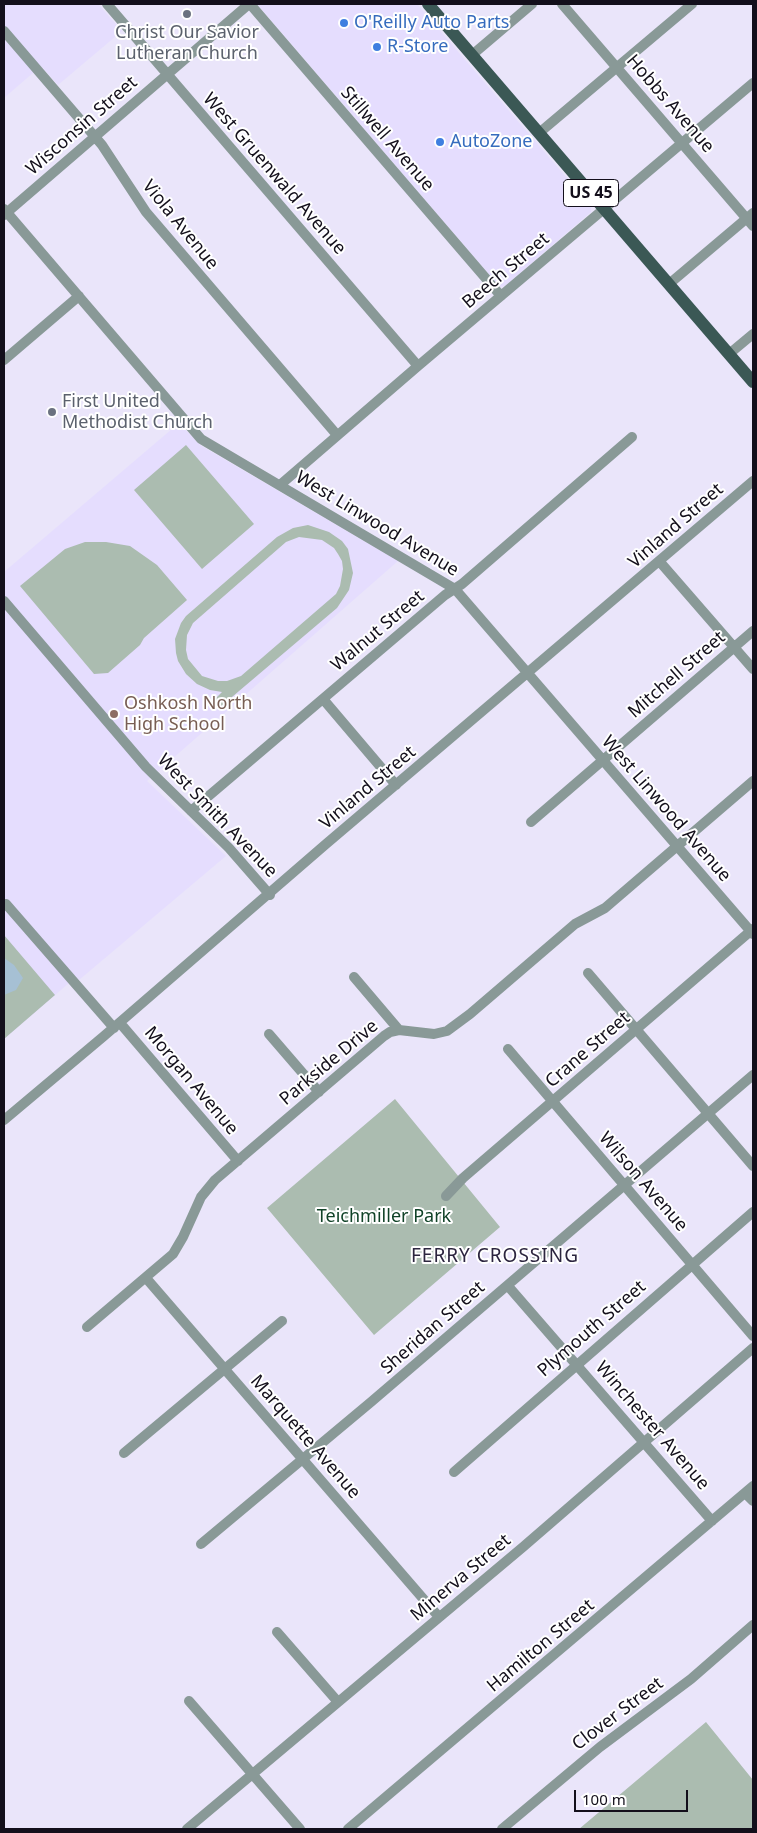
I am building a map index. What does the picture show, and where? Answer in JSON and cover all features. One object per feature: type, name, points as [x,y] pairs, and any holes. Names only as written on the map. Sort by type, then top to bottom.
[{"type":"main road","name":"US 45","points":[[428,4],[753,382]]},
{"type":"street","name":"West Gruenwald Avenue","points":[[107,4],[418,366]]},
{"type":"street","name":"Wisconsin Street","points":[[5,212],[249,4]]},
{"type":"street","name":"Stillwell Avenue","points":[[249,4],[501,296]]},
{"type":"street","points":[[472,55],[532,4]]},
{"type":"street","name":"Hobbs Avenue","points":[[562,4],[682,143],[751,219]]},
{"type":"street","points":[[539,133],[692,4]]},
{"type":"street","name":"Viola Avenue","points":[[4,31],[95,137],[146,212],[337,435]]},
{"type":"street","name":"Beech Street","points":[[280,485],[753,83]]},
{"type":"street","name":"West Linwood Avenue","points":[[5,212],[201,438],[455,589],[752,932]]},
{"type":"street","points":[[669,284],[751,219]]},
{"type":"street","points":[[4,360],[78,296]]},
{"type":"street","points":[[729,354],[753,334]]},
{"type":"street","name":"Walnut Street","points":[[191,811],[632,437]]},
{"type":"street","name":"Vinland Street","points":[[4,1120],[753,482]]},
{"type":"street","points":[[660,562],[753,669]]},
{"type":"street","name":"West Smith Avenue","points":[[4,601],[146,767],[229,848],[270,894]]},
{"type":"street","name":"Mitchell Street","points":[[531,822],[753,631]]},
{"type":"street","points":[[322,699],[396,785]]},
{"type":"street","name":"Parkside Drive","points":[[87,1327],[167,1260],[178,1246],[205,1192],[215,1180],[384,1036],[399,1030],[434,1034],[447,1031],[470,1014],[575,924],[605,908],[753,781]]},
{"type":"street","name":"Morgan Avenue","points":[[6,904],[238,1161]]},
{"type":"street","name":"Crane Street","points":[[446,1196],[463,1178],[752,932]]},
{"type":"street","points":[[588,973],[753,1166]]},
{"type":"street","points":[[354,977],[399,1030]]},
{"type":"street","points":[[269,1034],[318,1092]]},
{"type":"street","name":"Wilson Avenue","points":[[508,1049],[753,1336]]},
{"type":"street","name":"Sheridan Street","points":[[201,1544],[508,1286],[753,1075]]},
{"type":"street","name":"Plymouth Street","points":[[454,1472],[753,1212]]},
{"type":"street","name":"Marquette Avenue","points":[[146,1278],[439,1617]]},
{"type":"street","name":"Winchester Avenue","points":[[508,1286],[712,1521]]},
{"type":"street","points":[[124,1453],[282,1321]]},
{"type":"street","name":"Minerva Street","points":[[187,1829],[439,1617],[753,1348]]},
{"type":"street","points":[[749,1489],[753,1501]]},
{"type":"street","name":"Hamilton Street","points":[[348,1829],[749,1489]]},
{"type":"street","name":"Clover Street","points":[[502,1829],[600,1747],[684,1684],[753,1625]]},
{"type":"street","points":[[277,1632],[338,1702]]},
{"type":"street","points":[[189,1701],[300,1829]]},
{"type":"shaded area","points":[[4,4],[98,4],[122,31],[58,85],[41,66],[4,98]]},
{"type":"shaded area","points":[[257,4],[417,4],[591,206],[591,212],[505,286],[500,287]]},
{"type":"shaded area","name":"Oshkosh North High School","points":[[179,423],[200,445],[398,561],[147,781],[226,856],[79,980],[76,977],[4,1039],[4,572]]},
{"type":"green space","points":[[186,445],[254,524],[202,569],[134,490]]},
{"type":"green space","points":[[308,525],[329,532],[342,541],[348,549],[353,573],[349,590],[337,608],[219,708],[213,701],[222,692],[210,690],[197,684],[186,674],[178,661],[175,639],[181,623],[186,616],[277,537],[293,528]],"holes":[[[299,537],[322,540],[334,548],[342,561],[343,569],[340,586],[336,594],[241,676],[227,681],[218,681],[202,676],[188,659],[186,650],[187,635],[193,623],[286,542]]]},
{"type":"green space","points":[[85,542],[106,542],[130,546],[157,565],[187,600],[108,673],[94,674],[20,586],[65,549]]},
{"type":"green space","points":[[4,935],[55,995],[4,1039]]},
{"type":"green space","name":"Teichmiller Park","points":[[395,1099],[500,1227],[374,1335],[267,1208]]},
{"type":"green space","points":[[706,1722],[753,1780],[753,1829],[579,1829]]},
{"type":"water","points":[[4,958],[14,965],[23,978],[16,990],[4,995]]},
{"type":"place","name":"Christ Our Savior Lutheran Church","points":[[187,14]]},
{"type":"place","name":"O'Reilly Auto Parts","points":[[344,23]]},
{"type":"place","name":"R-Store","points":[[377,47]]},
{"type":"place","name":"AutoZone","points":[[440,142]]},
{"type":"place","name":"First United Methodist Church","points":[[52,412]]},
{"type":"place","name":"Oshkosh North High School","points":[[114,714]]},
{"type":"district","name":"FERRY CROSSING","points":[[495,1257]]}]
